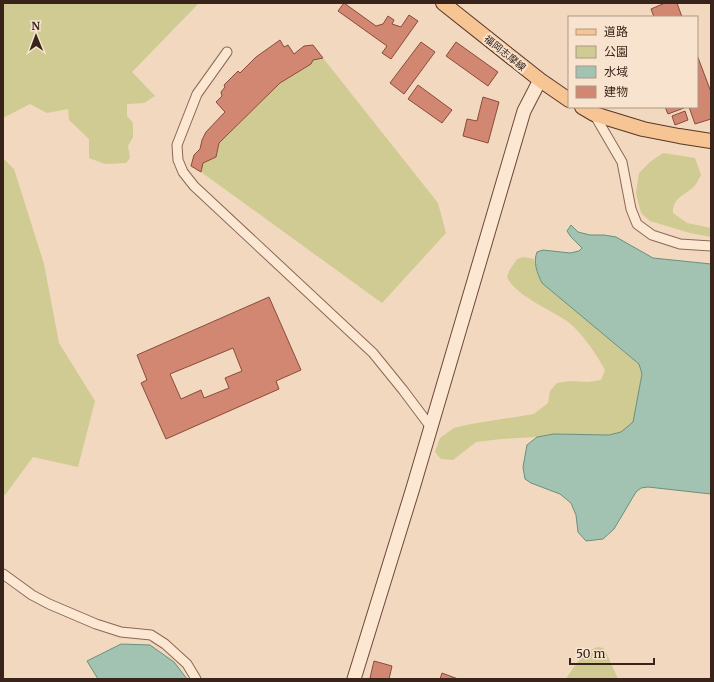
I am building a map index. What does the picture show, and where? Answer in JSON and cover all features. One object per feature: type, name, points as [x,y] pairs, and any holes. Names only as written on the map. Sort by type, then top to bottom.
[{"type":"main road","name":"福岡志摩線","points":[[443,3],[540,80],[568,99]]},
{"type":"main road","points":[[588,110],[643,129],[711,140]]},
{"type":"street","points":[[227,52],[197,94],[177,145],[178,160],[183,172],[194,186],[373,353],[404,390],[430,426]]},
{"type":"street","points":[[354,679],[524,111],[540,80]]},
{"type":"street","points":[[588,110],[622,162],[631,209],[637,224],[652,235],[680,244],[711,246]]},
{"type":"street","points":[[3,574],[32,595],[88,621],[121,632],[151,635],[165,644],[187,664],[196,679]]},
{"type":"green space","points":[[3,3],[199,3],[132,72],[155,96],[144,103],[127,104],[127,116],[133,123],[133,137],[128,146],[130,158],[126,163],[105,164],[89,158],[89,139],[69,120],[68,109],[47,113],[30,104],[3,118]]},
{"type":"green space","points":[[323,58],[438,203],[446,233],[382,303],[201,172],[203,163],[216,156],[219,143],[280,83],[313,60]]},
{"type":"green space","points":[[663,153],[695,158],[701,175],[693,188],[681,196],[675,203],[673,213],[687,223],[711,228],[711,237],[690,233],[650,221],[641,213],[636,193],[639,173],[650,162]]},
{"type":"green space","points":[[3,158],[14,169],[44,264],[59,343],[95,401],[78,467],[33,457],[5,495],[3,495]]},
{"type":"green space","points":[[524,257],[534,259],[538,275],[542,283],[639,364],[642,373],[633,422],[621,432],[609,435],[554,434],[537,437],[476,442],[453,460],[441,459],[435,452],[440,438],[454,428],[534,414],[548,403],[550,391],[557,383],[601,380],[605,370],[583,337],[567,321],[534,302],[511,284],[507,277],[509,271],[517,259]]},
{"type":"green space","points":[[598,647],[603,648],[606,652],[618,679],[566,679],[588,652]]},
{"type":"water","points":[[571,225],[578,232],[590,235],[616,237],[653,258],[711,264],[711,494],[648,487],[641,488],[636,492],[614,529],[603,539],[586,541],[578,532],[576,515],[571,503],[560,494],[531,483],[525,479],[523,467],[527,445],[537,437],[554,434],[609,435],[621,432],[633,422],[642,374],[639,364],[542,283],[540,279],[536,264],[537,252],[543,250],[570,253],[579,251],[582,248],[567,231]]},
{"type":"water","points":[[121,644],[150,645],[174,662],[187,679],[98,679],[87,661]]},
{"type":"building","points":[[344,3],[376,26],[383,24],[388,16],[394,20],[392,24],[401,27],[409,15],[418,21],[391,59],[382,53],[387,46],[338,11]]},
{"type":"building","points":[[665,3],[677,3],[682,16],[654,16],[651,9]]},
{"type":"building","points":[[280,40],[284,47],[288,45],[294,54],[304,46],[313,45],[323,58],[313,60],[311,64],[280,83],[219,143],[216,157],[203,163],[201,172],[191,166],[194,155],[200,149],[206,132],[225,112],[216,102],[222,96],[221,92],[225,87],[224,85],[238,71],[240,73],[256,57]]},
{"type":"building","points":[[421,42],[435,52],[404,94],[390,83]]},
{"type":"building","points":[[456,42],[498,72],[488,86],[446,56]]},
{"type":"building","points":[[698,58],[711,92],[711,119],[695,124],[689,108],[698,108]]},
{"type":"building","points":[[418,85],[452,110],[442,123],[408,99]]},
{"type":"building","points":[[483,97],[499,102],[488,143],[463,136],[467,119],[477,121]]},
{"type":"building","points":[[665,108],[684,108],[668,114]]},
{"type":"building","points":[[685,111],[688,120],[675,125],[672,116]]},
{"type":"building","points":[[269,297],[301,370],[276,381],[279,389],[166,439],[141,383],[147,380],[137,355]],"holes":[[[233,348],[242,371],[225,378],[229,388],[204,398],[201,390],[181,399],[170,374]]]},
{"type":"building","points":[[374,661],[392,666],[389,679],[370,678]]},
{"type":"building","points":[[442,673],[458,679],[440,679]]}]
